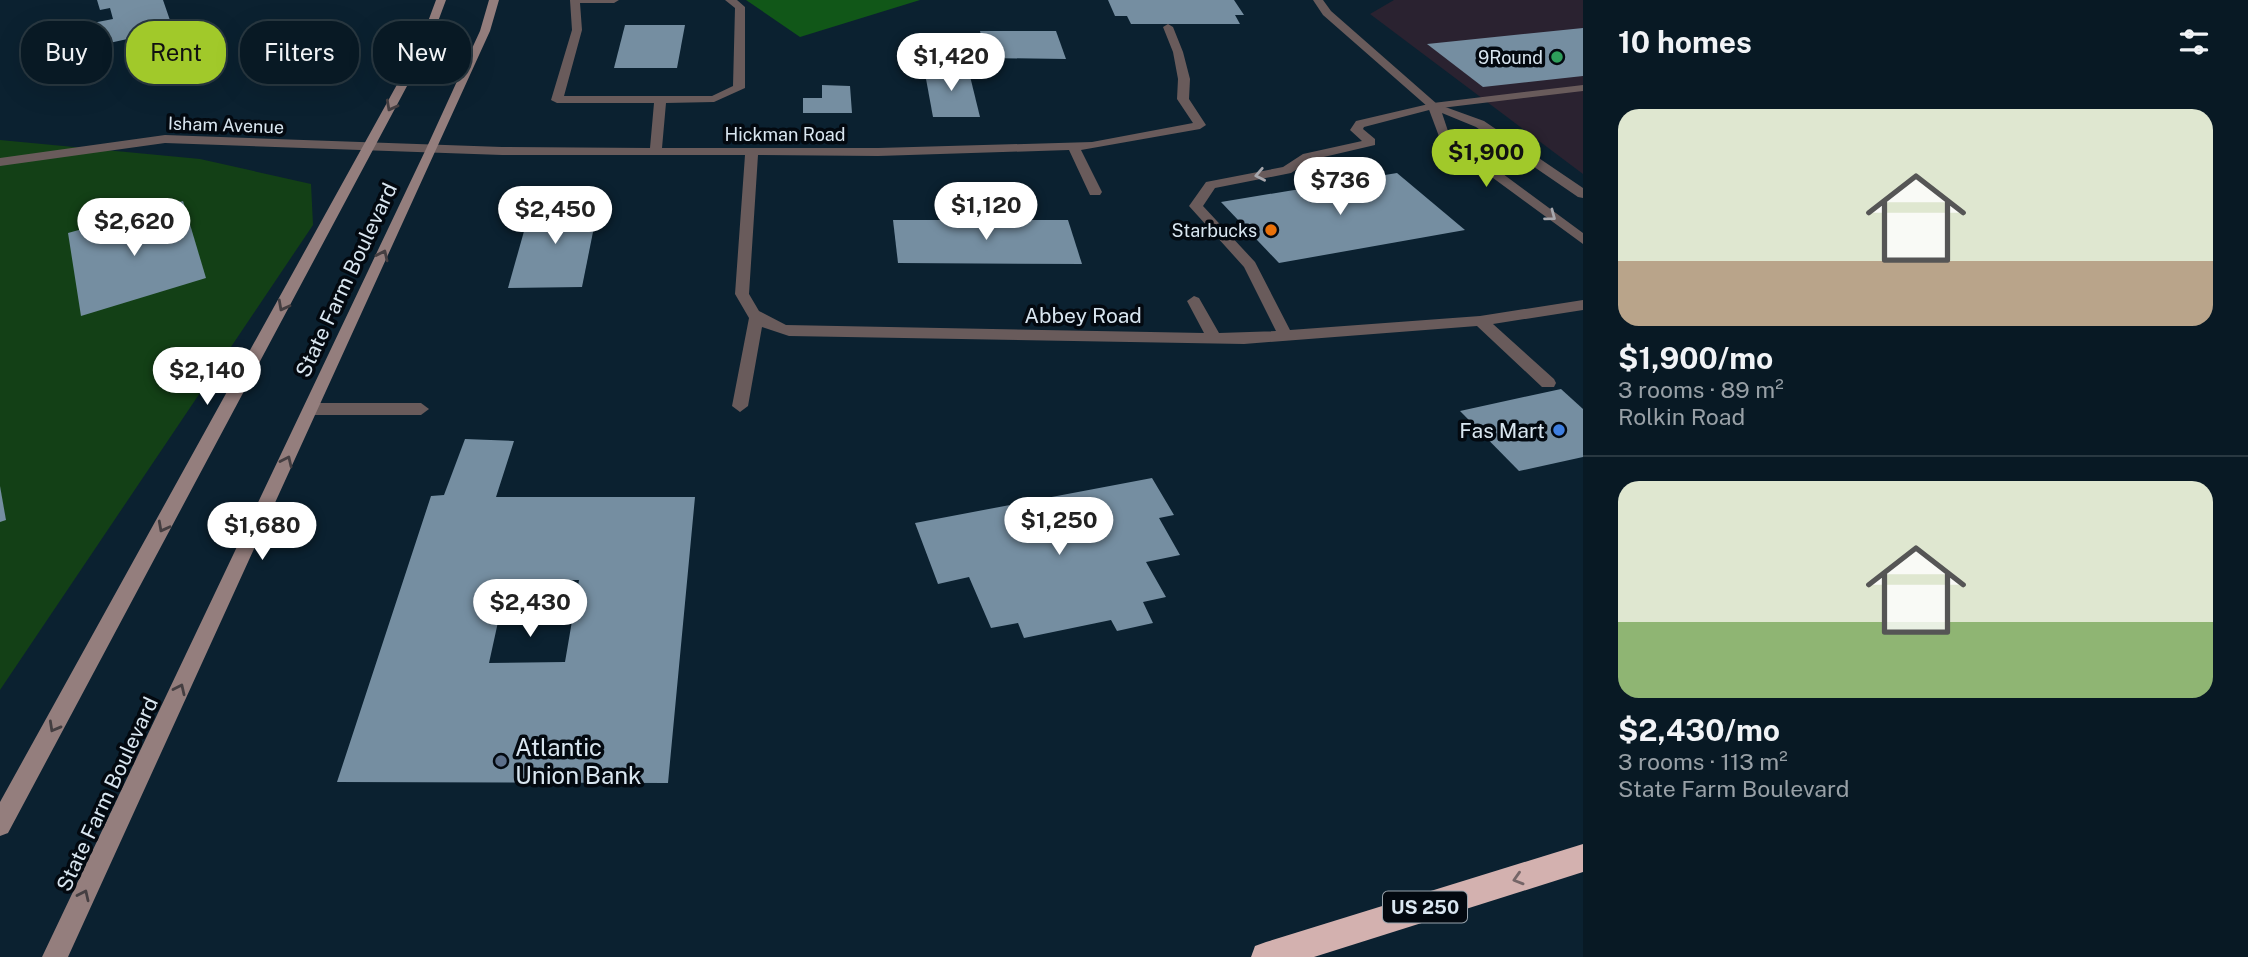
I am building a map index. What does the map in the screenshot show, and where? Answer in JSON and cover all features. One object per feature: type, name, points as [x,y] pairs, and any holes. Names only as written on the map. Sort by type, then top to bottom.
[{"type":"highway","name":"US 250","points":[[1266,957],[1583,858]]},
{"type":"street","name":"State Farm Boulevard","points":[[0,825],[425,43],[441,0]]},
{"type":"street","name":"State Farm Boulevard","points":[[55,957],[432,149],[485,32],[494,0]]},
{"type":"street","points":[[614,0],[575,0],[576,30],[557,100],[714,99],[738,88],[740,7],[730,0]]},
{"type":"street","points":[[1318,0],[1346,31],[1433,106],[1480,124],[1583,194]]},
{"type":"street","name":"Hickman Road","points":[[368,148],[878,152],[1073,146],[1121,141],[1200,125],[1183,99],[1184,79],[1178,52],[1168,27]]},
{"type":"street","points":[[1286,337],[1250,265],[1196,206],[1211,185],[1287,170],[1307,157],[1371,142],[1356,130],[1360,124],[1433,106],[1583,88]]},
{"type":"street","points":[[656,150],[660,99]]},
{"type":"street","points":[[1433,106],[1444,136],[1583,240]]},
{"type":"street","name":"Isham Avenue","points":[[0,162],[165,139],[368,148]]},
{"type":"street","points":[[1073,146],[1095,192]]},
{"type":"street","points":[[740,406],[756,318],[746,306],[743,294],[752,151]]},
{"type":"street","points":[[1194,301],[1214,338]]},
{"type":"street","name":"Abbey Road","points":[[756,318],[789,331],[1286,337],[1480,321],[1583,306]]},
{"type":"street","points":[[1480,321],[1548,383]]},
{"type":"street","points":[[311,409],[421,408]]},
{"type":"shaded area","points":[[1394,0],[1583,0],[1583,174],[1370,14]]},
{"type":"green space","points":[[746,0],[920,0],[800,37]]},
{"type":"green space","points":[[0,140],[200,159],[311,184],[313,225],[0,690]]},
{"type":"building","points":[[97,0],[163,0],[170,21],[126,21],[126,39],[112,42],[112,21],[103,21],[113,19],[110,8],[100,10]]},
{"type":"building","points":[[1108,0],[1234,0],[1244,15],[1235,15],[1240,24],[1131,24],[1127,16],[1115,16]]},
{"type":"building","points":[[625,25],[685,25],[677,68],[614,68]]},
{"type":"building","points":[[1583,28],[1583,76],[1483,87],[1427,44]]},
{"type":"building","points":[[980,31],[1056,31],[1066,59],[987,58]]},
{"type":"building","points":[[924,68],[968,68],[980,117],[933,117]]},
{"type":"building","points":[[822,85],[850,86],[852,113],[803,113],[803,98],[822,98]]},
{"type":"building","points":[[1397,173],[1465,230],[1279,263],[1221,202]]},
{"type":"building","points":[[183,201],[206,278],[81,316],[68,233]]},
{"type":"building","points":[[599,202],[582,287],[508,288],[532,203]]},
{"type":"building","points":[[893,220],[1068,220],[1082,264],[898,263]]},
{"type":"building","points":[[1561,389],[1583,409],[1583,457],[1519,471],[1460,411]]},
{"type":"building","points":[[465,439],[514,441],[496,497],[695,497],[668,783],[337,782],[431,496],[444,495]],"holes":[[[579,580],[565,662],[489,663],[507,581]]]},
{"type":"building","points":[[1152,478],[1174,515],[1159,518],[1180,555],[1146,562],[1166,597],[1143,602],[1153,623],[1117,631],[1111,620],[1024,638],[1018,623],[991,628],[969,577],[938,584],[915,523]]},
{"type":"building","points":[[0,486],[6,520],[0,522]]},
{"type":"place","name":"9Round","points":[[1557,57]]},
{"type":"place","name":"Starbucks","points":[[1271,230]]},
{"type":"place","name":"Fas Mart","points":[[1559,430]]},
{"type":"place","name":"Atlantic Union Bank","points":[[501,761]]}]
